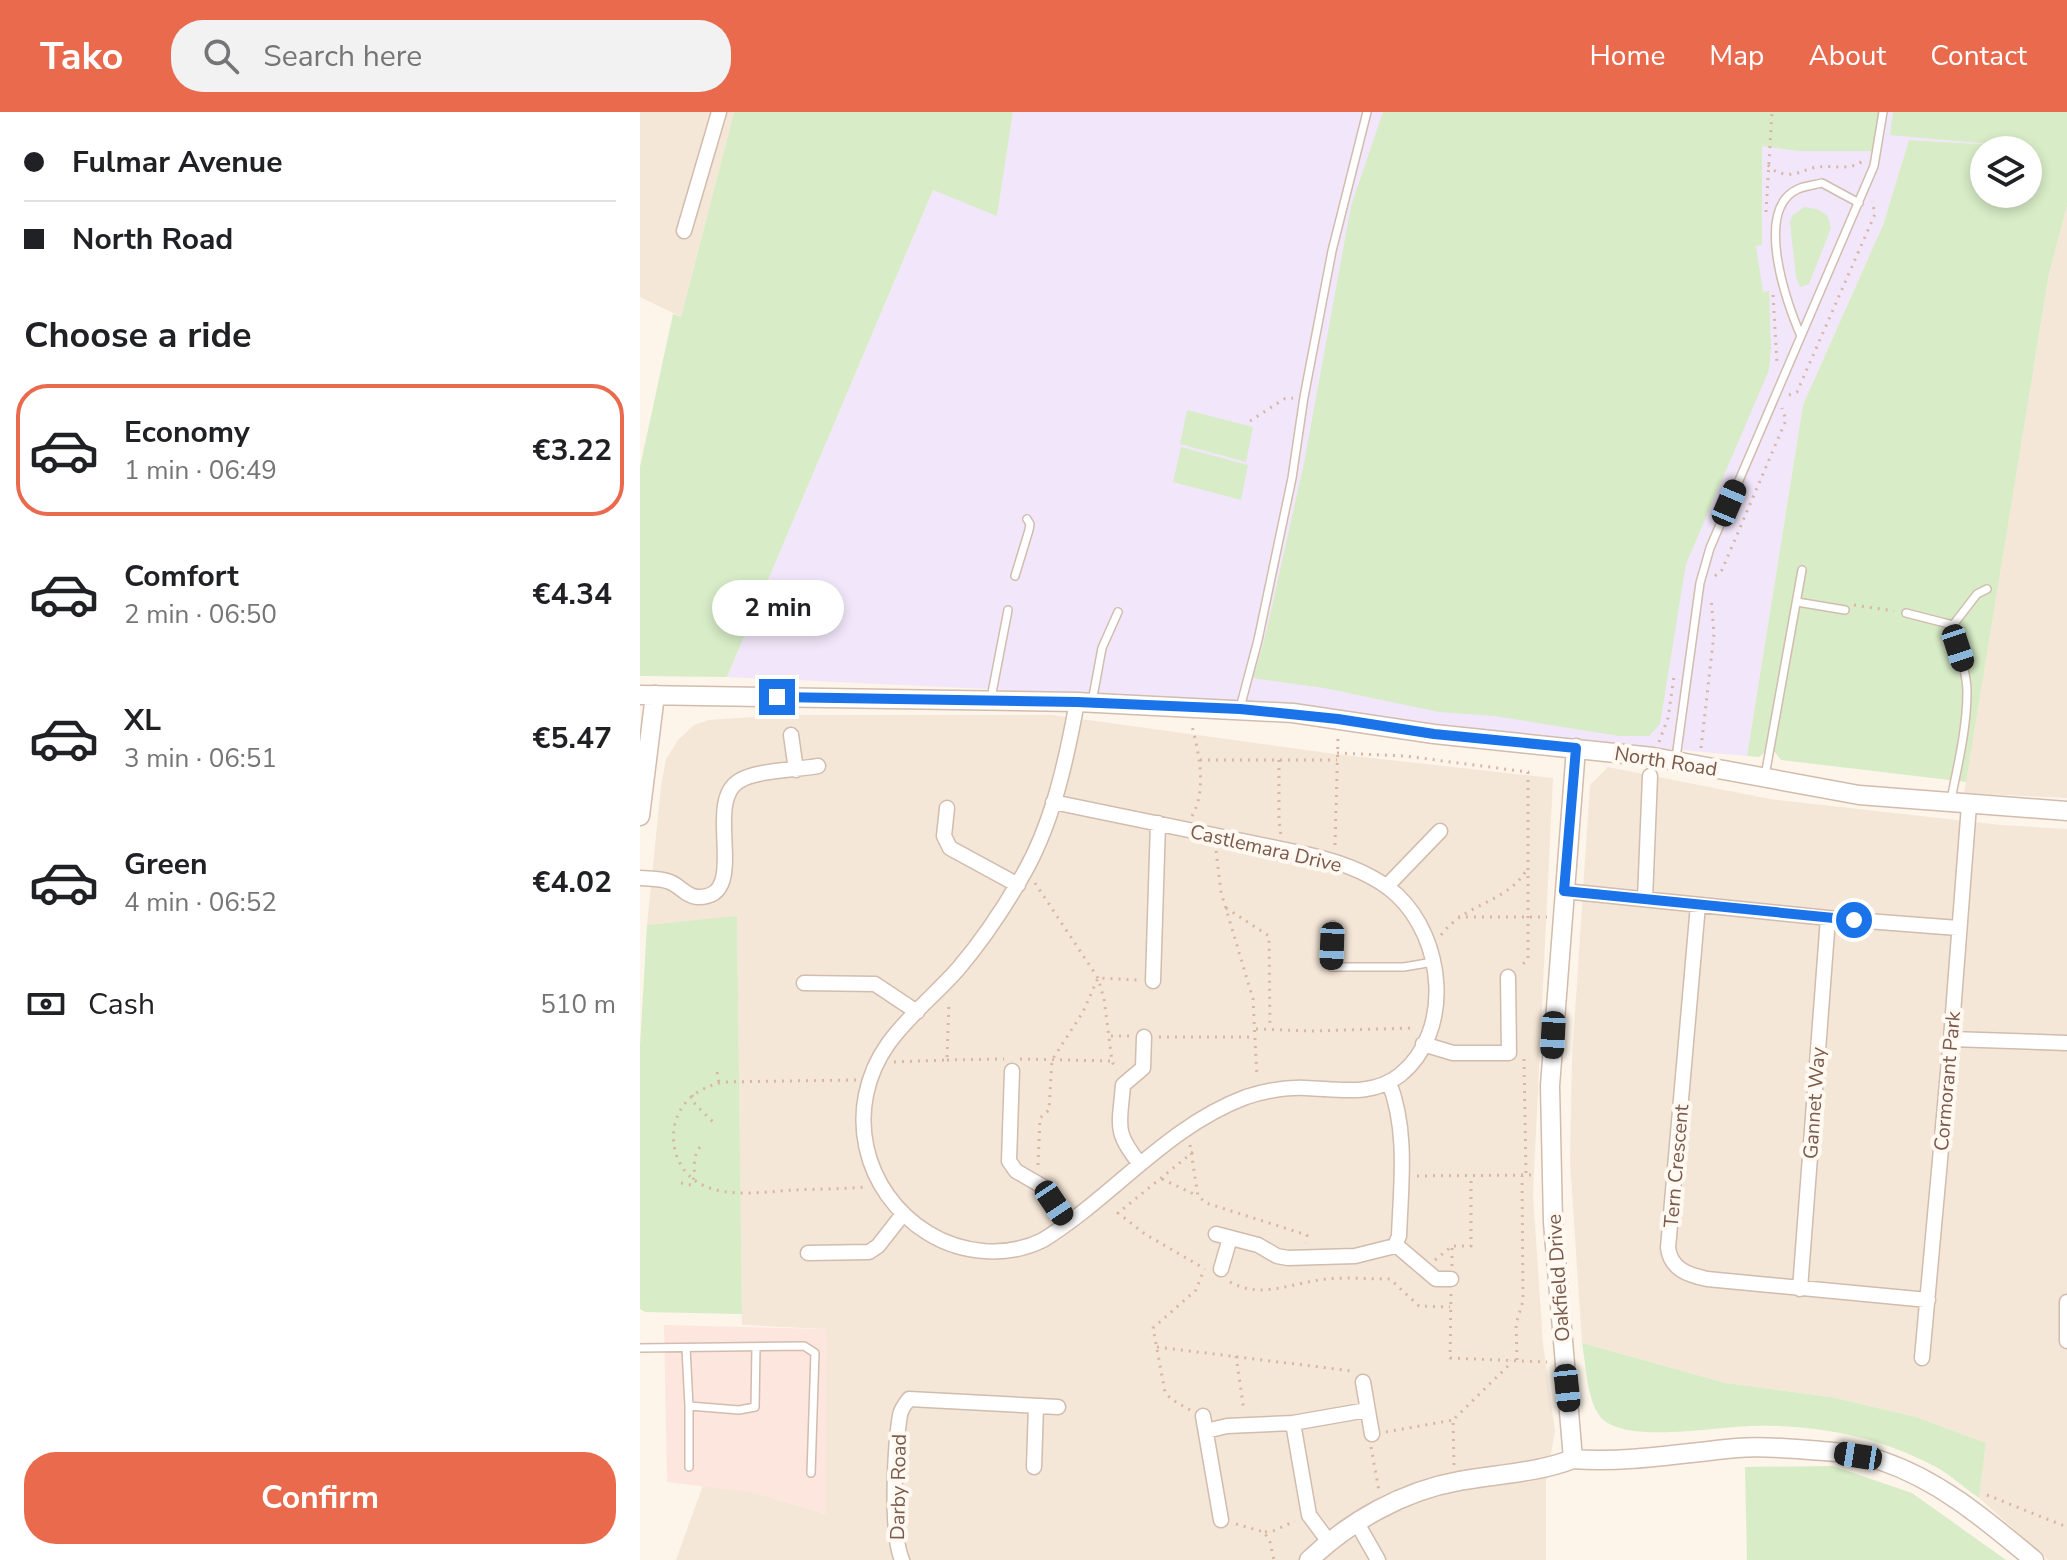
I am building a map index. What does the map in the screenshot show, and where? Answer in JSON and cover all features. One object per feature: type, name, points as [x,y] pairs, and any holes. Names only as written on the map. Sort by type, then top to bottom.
[{"type":"street","points":[[684,231],[719,112]]},
{"type":"street","points":[[640,816],[648,695]]},
{"type":"street","name":"North Road","points":[[648,695],[990,700],[1240,709],[1676,760],[1859,795],[2067,811]]},
{"type":"street","points":[[1085,703],[1053,802],[1018,885],[978,944],[891,1040],[876,1062],[864,1100],[862,1128],[868,1157],[879,1185],[903,1214],[932,1236],[985,1252],[1028,1247],[1068,1223],[1183,1129],[1210,1113],[1259,1093],[1297,1088],[1360,1090],[1389,1082],[1401,1123],[1399,1237],[1396,1245],[1368,1255],[1282,1257],[1263,1247],[1223,1236],[1221,1269]]},
{"type":"street","points":[[791,735],[796,770]]},
{"type":"street","name":"Oakfield Drive","points":[[1573,1459],[1550,1160],[1550,1086],[1576,748]]},
{"type":"street","points":[[640,878],[668,881],[694,896],[713,892],[725,870],[722,818],[732,787],[750,777],[818,766]]},
{"type":"street","points":[[1645,899],[1650,776]]},
{"type":"street","name":"Castlemara Drive","points":[[1053,802],[1335,861],[1387,886],[1416,918],[1432,957],[1437,998],[1423,1044],[1409,1066],[1389,1082]]},
{"type":"street","name":"Cormorant Park","points":[[1922,1358],[1969,805]]},
{"type":"street","points":[[947,808],[944,836],[950,848],[1018,885]]},
{"type":"street","points":[[1153,981],[1158,823]]},
{"type":"street","points":[[1387,886],[1440,831]]},
{"type":"street","points":[[1564,891],[1958,928]]},
{"type":"street","name":"Tern Crescent","points":[[1698,905],[1669,1255],[1679,1269],[1692,1276],[1928,1300]]},
{"type":"street","name":"Gannet Way","points":[[1800,1289],[1828,918]]},
{"type":"street","points":[[1423,1044],[1453,1053],[1509,1053],[1508,977]]},
{"type":"street","points":[[804,983],[873,984],[884,988],[917,1012]]},
{"type":"street","points":[[1140,1164],[1121,1137],[1123,1085],[1143,1068],[1144,1037]]},
{"type":"street","points":[[1951,1039],[2067,1043]]},
{"type":"street","points":[[1012,1063],[1008,1155],[1016,1171],[1045,1189],[1068,1223]]},
{"type":"street","points":[[808,1253],[862,1254],[871,1251],[903,1214]]},
{"type":"street","points":[[1396,1245],[1436,1279],[1451,1279]]},
{"type":"street","points":[[2067,1302],[2067,1341]]},
{"type":"street","points":[[1363,1382],[1372,1434]]},
{"type":"street","name":"Darby Road","points":[[902,1560],[897,1548],[895,1501],[900,1411],[909,1399],[1058,1407]]},
{"type":"street","points":[[1034,1467],[1036,1406]]},
{"type":"street","points":[[1221,1520],[1204,1424],[1247,1427],[1293,1423],[1367,1410]]},
{"type":"street","points":[[1293,1423],[1309,1515],[1329,1542]]},
{"type":"street","points":[[1309,1560],[1329,1542],[1382,1508],[1421,1491],[1456,1481],[1552,1467],[1573,1459],[1606,1461],[1755,1448],[1837,1453],[1880,1460],[1919,1476],[1952,1495],[2034,1560]]},
{"type":"street","points":[[1357,1523],[1378,1560]]},
{"type":"lane","points":[[1240,709],[1277,556],[1332,251],[1367,112]]},
{"type":"lane","points":[[1676,760],[1700,583],[1710,548],[1874,166],[1883,112]]},
{"type":"lane","points":[[1801,336],[1788,307],[1779,272],[1776,236],[1780,208],[1795,190],[1822,183],[1859,203]]},
{"type":"lane","points":[[1015,576],[1029,530],[1027,519]]},
{"type":"lane","points":[[1764,779],[1802,570]]},
{"type":"lane","points":[[1953,625],[1977,594],[1987,589]]},
{"type":"lane","points":[[1797,602],[1845,610]]},
{"type":"lane","points":[[990,700],[1008,610]]},
{"type":"lane","points":[[1085,703],[1102,648],[1118,612]]},
{"type":"lane","points":[[1906,613],[1953,625]]},
{"type":"lane","points":[[1950,803],[1967,692],[1965,670],[1953,625]]},
{"type":"lane","points":[[1333,925],[1331,967],[1404,967],[1432,957]]},
{"type":"lane","points":[[640,1348],[804,1346],[815,1353],[811,1473]]},
{"type":"lane","points":[[689,1406],[739,1410],[755,1407],[756,1347]]},
{"type":"lane","points":[[686,1348],[689,1467]]},
{"type":"path","points":[[1766,212],[1772,112]]},
{"type":"path","points":[[1768,165],[1773,171],[1787,175],[1807,168],[1852,167],[1862,163],[1864,153],[1876,151]]},
{"type":"path","points":[[1710,580],[1722,570],[1786,420],[1782,408],[1787,396],[1797,392],[1875,214],[1872,200]]},
{"type":"path","points":[[1772,293],[1777,363]]},
{"type":"path","points":[[1250,421],[1284,399],[1304,397]]},
{"type":"path","points":[[1699,764],[1714,634],[1711,594]]},
{"type":"path","points":[[1845,610],[1846,604],[1906,613]]},
{"type":"path","points":[[1653,757],[1668,718],[1674,676]]},
{"type":"path","points":[[1184,829],[1197,807],[1200,760],[1186,707]]},
{"type":"path","points":[[1335,861],[1338,719]]},
{"type":"path","points":[[1337,753],[1405,756],[1528,772],[1528,959],[1508,977]]},
{"type":"path","points":[[1200,760],[1337,760]]},
{"type":"path","points":[[1279,760],[1279,821],[1284,850]]},
{"type":"path","points":[[1214,835],[1221,892],[1249,979],[1256,1029],[1254,1057],[1259,1093]]},
{"type":"path","points":[[1432,957],[1441,935],[1457,917],[1515,885],[1528,868]]},
{"type":"path","points":[[1026,870],[1098,978],[1104,999],[1112,1061],[1123,1085]]},
{"type":"path","points":[[1226,908],[1269,936],[1270,1028]]},
{"type":"path","points":[[1457,917],[1562,919]]},
{"type":"path","points":[[1098,978],[1153,981]]},
{"type":"path","points":[[1033,1179],[1038,1172],[1040,1118],[1049,1110],[1052,1060],[1083,1012],[1098,978]]},
{"type":"path","points":[[947,981],[950,1009],[947,1060]]},
{"type":"path","points":[[1256,1029],[1312,1031],[1430,1027]]},
{"type":"path","points":[[1110,1036],[1255,1037]]},
{"type":"path","points":[[1401,1176],[1526,1176],[1524,1060],[1530,1060]]},
{"type":"path","points":[[876,1062],[1112,1061]]},
{"type":"path","points":[[717,1072],[719,1083]]},
{"type":"path","points":[[869,1081],[719,1083],[699,1090],[682,1105],[673,1132],[674,1143],[683,1169],[694,1179],[704,1186],[729,1192],[879,1185]]},
{"type":"path","points":[[692,1095],[695,1104],[713,1122]]},
{"type":"path","points":[[677,1102],[682,1105]]},
{"type":"path","points":[[1183,1129],[1193,1152],[1198,1196]]},
{"type":"path","points":[[681,1183],[691,1185],[695,1153],[700,1147]]},
{"type":"path","points":[[1424,1269],[1452,1246],[1471,1246],[1471,1176]]},
{"type":"path","points":[[1517,1360],[1516,1324],[1523,1301],[1522,1176]]},
{"type":"path","points":[[1161,1178],[1206,1203],[1307,1235],[1304,1258]]},
{"type":"path","points":[[1452,1246],[1450,1358],[1564,1364]]},
{"type":"path","points":[[1204,1269],[1196,1290],[1153,1328],[1165,1392],[1204,1424]]},
{"type":"path","points":[[1157,1347],[1362,1373],[1363,1382]]},
{"type":"path","points":[[1236,1356],[1247,1427]]},
{"type":"path","points":[[1382,1508],[1370,1449],[1372,1434],[1453,1420],[1507,1367],[1510,1360]]},
{"type":"path","points":[[1453,1420],[1452,1449],[1456,1481]]},
{"type":"path","points":[[1987,1495],[2067,1527]]},
{"type":"path","points":[[1221,1520],[1264,1532],[1309,1515]]},
{"type":"path","points":[[1264,1532],[1274,1560]]},
{"type":"shaded area","points":[[640,112],[734,112],[681,317],[640,297]]},
{"type":"shaded area","points":[[1013,112],[2067,112],[2067,150],[2042,148],[2042,136],[1970,136],[1970,144],[1909,140],[1883,225],[1803,405],[1747,756],[1512,735],[1288,703],[727,677],[933,190],[997,215]]},
{"type":"shaded area","points":[[2067,206],[2067,798],[1964,793],[2049,274]]},
{"type":"shaded area","points":[[782,715],[1052,715],[1335,754],[1553,778],[1533,1194],[1543,1343],[1555,1431],[1546,1482],[1546,1560],[676,1560],[703,1485],[756,1493],[826,1514],[826,1329],[742,1325],[737,917],[647,925],[661,786],[666,759],[678,740],[694,725],[709,720]]},
{"type":"shaded area","points":[[1608,767],[1770,799],[2001,825],[2067,829],[2067,1560],[2048,1560],[1979,1498],[1986,1443],[1916,1417],[1831,1397],[1726,1383],[1582,1343],[1570,1162],[1572,1058],[1590,785]]},
{"type":"shaded area","points":[[664,1325],[827,1329],[826,1514],[756,1493],[667,1482]]},
{"type":"green space","points":[[734,112],[1013,112],[997,216],[933,190],[727,677],[640,676],[640,467],[673,314],[681,317]]},
{"type":"green space","points":[[1383,112],[1883,112],[1876,151],[1798,151],[1762,146],[1762,245],[1756,246],[1763,292],[1769,291],[1769,370],[1686,564],[1660,724],[1649,736],[1619,736],[1495,716],[1439,712],[1324,688],[1253,678],[1304,463],[1351,206]]},
{"type":"green space","points":[[1893,112],[2067,112],[2067,206],[2049,274],[1966,782],[1781,760],[1775,752],[1766,751],[1759,757],[1747,756],[1803,405],[1883,225],[1909,140],[1970,144],[1970,208],[2042,208],[2042,136],[1970,136],[1970,142],[1890,135]]},
{"type":"green space","points":[[1804,207],[1827,215],[1831,228],[1809,284],[1800,287],[1796,277],[1790,222],[1793,215]]},
{"type":"green space","points":[[1187,410],[1253,427],[1246,462],[1180,444]]},
{"type":"green space","points":[[1181,447],[1248,465],[1241,500],[1173,482]]},
{"type":"green space","points":[[737,916],[742,1314],[645,1312],[640,1309],[640,1046],[647,925]]},
{"type":"green space","points":[[1582,1343],[1726,1383],[1831,1397],[1916,1417],[1986,1443],[1979,1498],[1940,1469],[1913,1456],[1845,1434],[1775,1426],[1676,1432],[1620,1428],[1606,1422],[1595,1408],[1588,1386]]},
{"type":"green space","points":[[1833,1466],[1912,1493],[2006,1560],[1747,1560],[1745,1467]]},
{"type":"route","points":[[777,697],[1077,702],[1240,709],[1293,713],[1434,734],[1576,748],[1564,891],[1854,920]]}]
